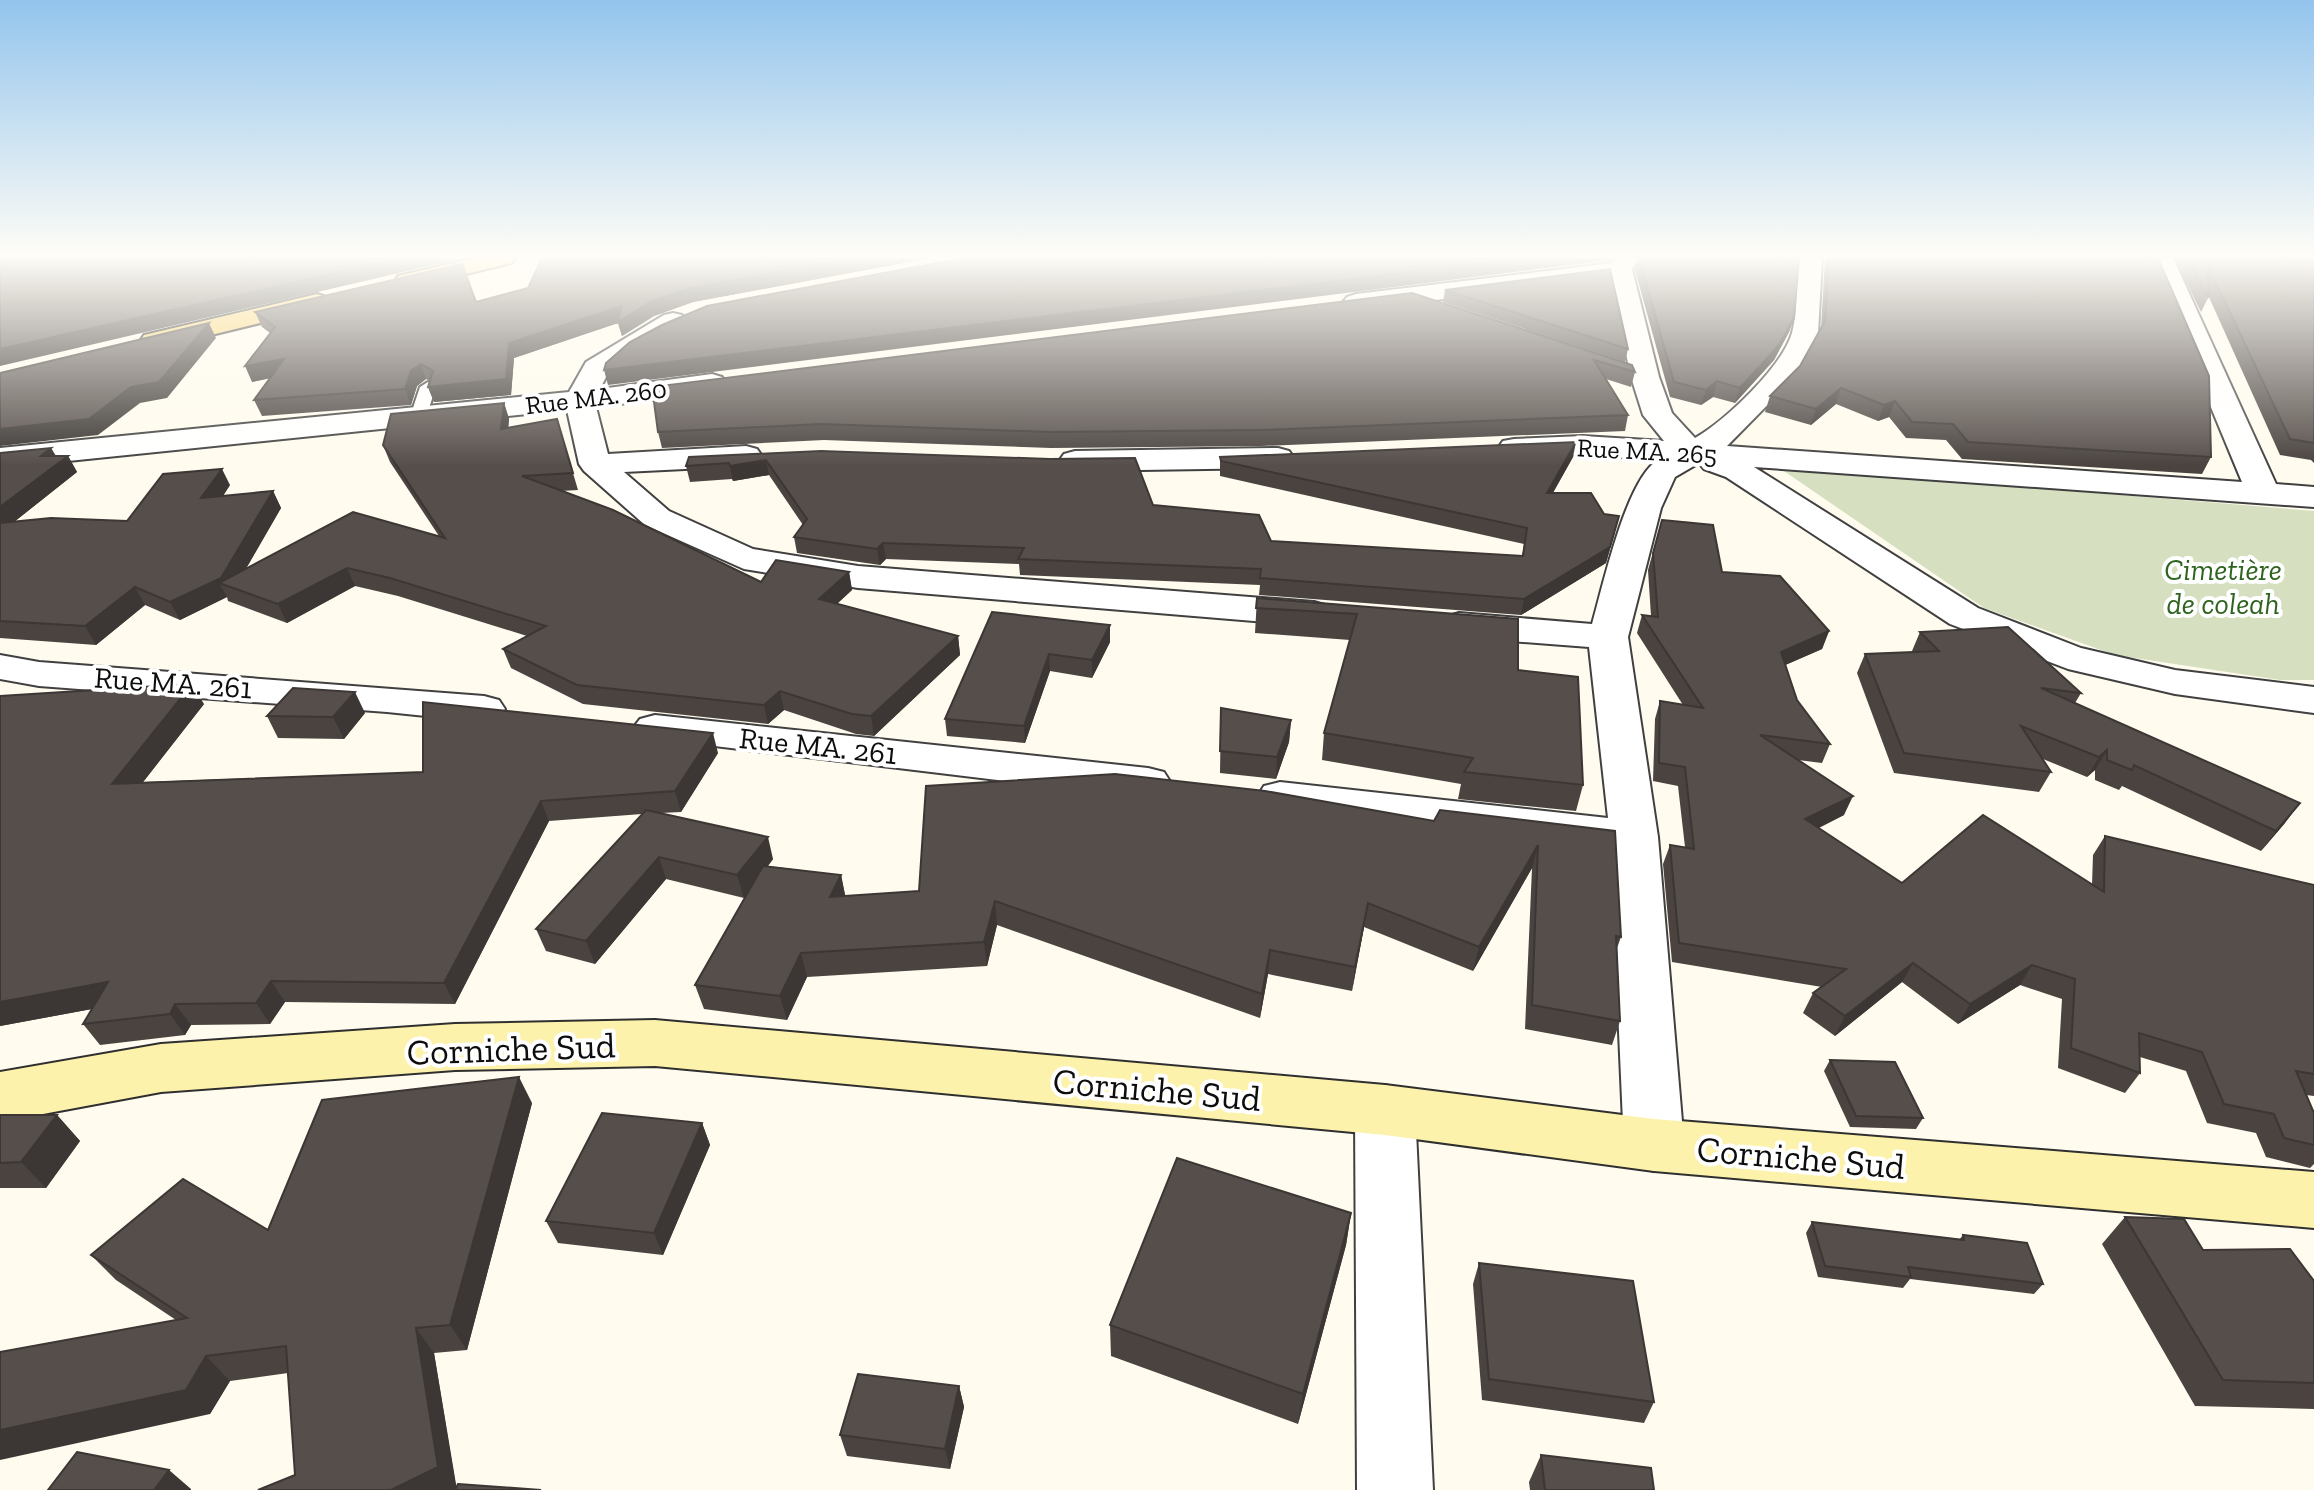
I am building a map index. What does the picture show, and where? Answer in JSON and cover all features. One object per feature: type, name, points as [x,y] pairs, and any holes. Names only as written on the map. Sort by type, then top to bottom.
[{"type":"main road","points":[[122,349],[212,328]]},
{"type":"main road","name":"Corniche Sud","points":[[0,1097],[161,1068],[455,1047],[655,1043],[1385,1110],[1654,1145],[2314,1200]]},
{"type":"street","points":[[660,328],[596,368],[580,400],[595,464],[657,518],[744,558],[858,577],[1342,616]]},
{"type":"street","points":[[1632,328],[1638,374],[1658,415],[1691,453],[1737,470],[1964,616],[2068,657],[2175,682],[2314,700]]},
{"type":"street","points":[[1654,1145],[1634,837],[1608,637],[1644,508],[1661,472],[1723,435],[1782,374],[1805,334],[1805,328]]},
{"type":"street","points":[[2191,328],[2264,495]]},
{"type":"street","name":"Rue MA. 260","points":[[0,458],[580,400],[738,380]]},
{"type":"street","name":"Rue MA. 265","points":[[1491,449],[1583,445],[2314,497]]},
{"type":"street","points":[[595,464],[778,455]]},
{"type":"street","points":[[1051,461],[1307,457]]},
{"type":"street","points":[[1420,622],[1608,637]]},
{"type":"street","name":"Rue MA. 261","points":[[13,676],[387,699],[529,714]]},
{"type":"street","name":"Rue MA. 261","points":[[608,723],[1181,786]]},
{"type":"street","points":[[1243,793],[1634,837]]},
{"type":"street","points":[[1385,1110],[1395,1490]]},
{"type":"lane","points":[[418,417],[428,387]]},
{"type":"green space","name":"Cimetière de coleah","points":[[1778,467],[2314,511],[2314,680],[2280,680],[2115,655],[1984,608]]},
{"type":"building","points":[[0,328],[95,328],[0,349]]},
{"type":"building","points":[[190,328],[205,328],[159,382],[131,387],[89,419],[0,429],[0,373]]},
{"type":"building","points":[[275,328],[556,328],[509,343],[506,379],[428,387],[433,371],[421,364],[411,371],[405,389],[254,400],[284,359],[245,366]]},
{"type":"building","points":[[657,328],[953,328],[604,370],[606,363],[630,342]]},
{"type":"building","points":[[1133,328],[1518,328],[1632,365],[1635,372],[1594,360],[1628,415],[1262,430],[1050,432],[821,424],[658,432],[652,387]]},
{"type":"building","points":[[1561,328],[1623,328],[1628,349]]},
{"type":"building","points":[[1659,328],[1789,328],[1779,345],[1740,388],[1717,381],[1706,390],[1674,382]]},
{"type":"building","points":[[1821,328],[2188,328],[2209,376],[2211,457],[1968,442],[1953,424],[1912,422],[1895,401],[1884,405],[1841,388],[1816,409],[1770,396],[1800,366]]},
{"type":"building","points":[[2237,328],[2314,328],[2314,443],[2290,439]]},
{"type":"building","points":[[504,403],[501,429],[557,419],[573,473],[522,476],[613,510],[761,582],[776,560],[849,572],[819,599],[958,636],[871,716],[852,714],[780,691],[764,705],[577,685],[503,649],[546,626],[390,578],[347,568],[278,604],[219,583],[353,512],[445,538],[383,445],[391,414]]},
{"type":"building","points":[[1576,442],[1547,493],[1591,493],[1604,514],[1619,516],[1610,547],[1524,599],[1260,578],[1261,569],[1018,559],[1024,548],[883,543],[877,549],[794,537],[807,519],[766,460],[730,466],[729,463],[686,466],[689,457],[821,451],[1050,459],[1135,458],[1153,505],[1259,515],[1271,541],[1523,556],[1527,528],[1221,461],[1220,457]]},
{"type":"building","points":[[51,448],[41,456],[68,456],[0,507],[0,453]]},
{"type":"building","points":[[222,469],[201,498],[273,491],[221,578],[170,602],[135,587],[85,626],[0,621],[0,523],[51,518],[127,521],[163,474]]},
{"type":"building","points":[[1662,520],[1713,525],[1722,572],[1780,576],[1829,631],[1781,652],[1797,700],[1830,744],[1760,735],[1853,796],[1805,819],[1902,883],[1983,815],[2104,892],[2105,836],[2314,885],[2314,1074],[2296,1071],[2314,1113],[2314,1145],[2284,1138],[2274,1114],[2224,1104],[2202,1052],[2139,1033],[2140,1073],[2071,1048],[2075,979],[2032,965],[1970,1004],[1913,963],[1845,1016],[1813,993],[1846,969],[1679,943],[1670,845],[1694,849],[1685,767],[1659,763],[1660,701],[1703,708],[1642,615],[1658,617],[1653,553]]},
{"type":"building","points":[[1257,598],[1518,619],[1518,670],[1578,677],[1583,785],[1464,772],[1473,758],[1324,733],[1357,614],[1256,608]]},
{"type":"building","points":[[992,612],[1110,625],[1092,660],[1049,654],[1024,726],[945,719]]},
{"type":"building","points":[[2008,627],[2081,693],[2041,688],[2300,803],[2276,831],[2134,765],[2132,770],[2107,760],[2107,750],[2099,757],[2021,726],[2051,772],[1904,753],[1865,654],[1939,651],[1920,632]]},
{"type":"building","points":[[192,684],[112,784],[423,772],[423,702],[713,733],[675,791],[541,801],[444,983],[271,981],[256,1003],[175,1004],[170,1014],[83,1024],[108,982],[0,1002],[0,696]]},
{"type":"building","points":[[293,688],[355,692],[333,717],[267,716]]},
{"type":"building","points":[[1221,708],[1291,720],[1277,757],[1220,751]]},
{"type":"building","points":[[1115,774],[1265,791],[1434,821],[1440,810],[1615,831],[1621,937],[1616,936],[1620,1021],[1532,1005],[1538,845],[1479,947],[1368,903],[1355,967],[1270,950],[1262,994],[995,901],[984,942],[801,953],[780,996],[695,985],[763,866],[841,875],[830,897],[919,891],[926,786]]},
{"type":"building","points":[[646,810],[768,837],[737,875],[659,857],[586,941],[536,929]]},
{"type":"building","points":[[1830,1060],[1895,1062],[1923,1118],[1856,1116]]},
{"type":"building","points":[[519,1077],[450,1325],[416,1328],[438,1467],[391,1490],[258,1490],[295,1475],[286,1346],[206,1356],[186,1390],[0,1430],[0,1352],[187,1318],[91,1255],[183,1179],[268,1230],[322,1100]]},
{"type":"building","points":[[602,1113],[702,1123],[654,1233],[546,1221]]},
{"type":"building","points":[[0,1115],[57,1115],[21,1162],[0,1163]]},
{"type":"building","points":[[1177,1158],[1351,1213],[1303,1394],[1110,1325]]},
{"type":"building","points":[[2125,1217],[2184,1219],[2203,1250],[2290,1249],[2314,1281],[2314,1383],[2223,1380]]},
{"type":"building","points":[[1812,1222],[1964,1240],[1963,1235],[2027,1243],[2043,1284],[1908,1267],[1911,1277],[1825,1266]]},
{"type":"building","points":[[1479,1263],[1633,1281],[1654,1402],[1489,1379]]},
{"type":"building","points":[[858,1374],[959,1386],[945,1449],[840,1435]]},
{"type":"building","points":[[77,1452],[169,1470],[154,1490],[48,1490]]},
{"type":"building","points":[[1541,1455],[1651,1468],[1654,1490],[1545,1490]]},
{"type":"building","points":[[458,1484],[541,1490],[455,1490]]}]
